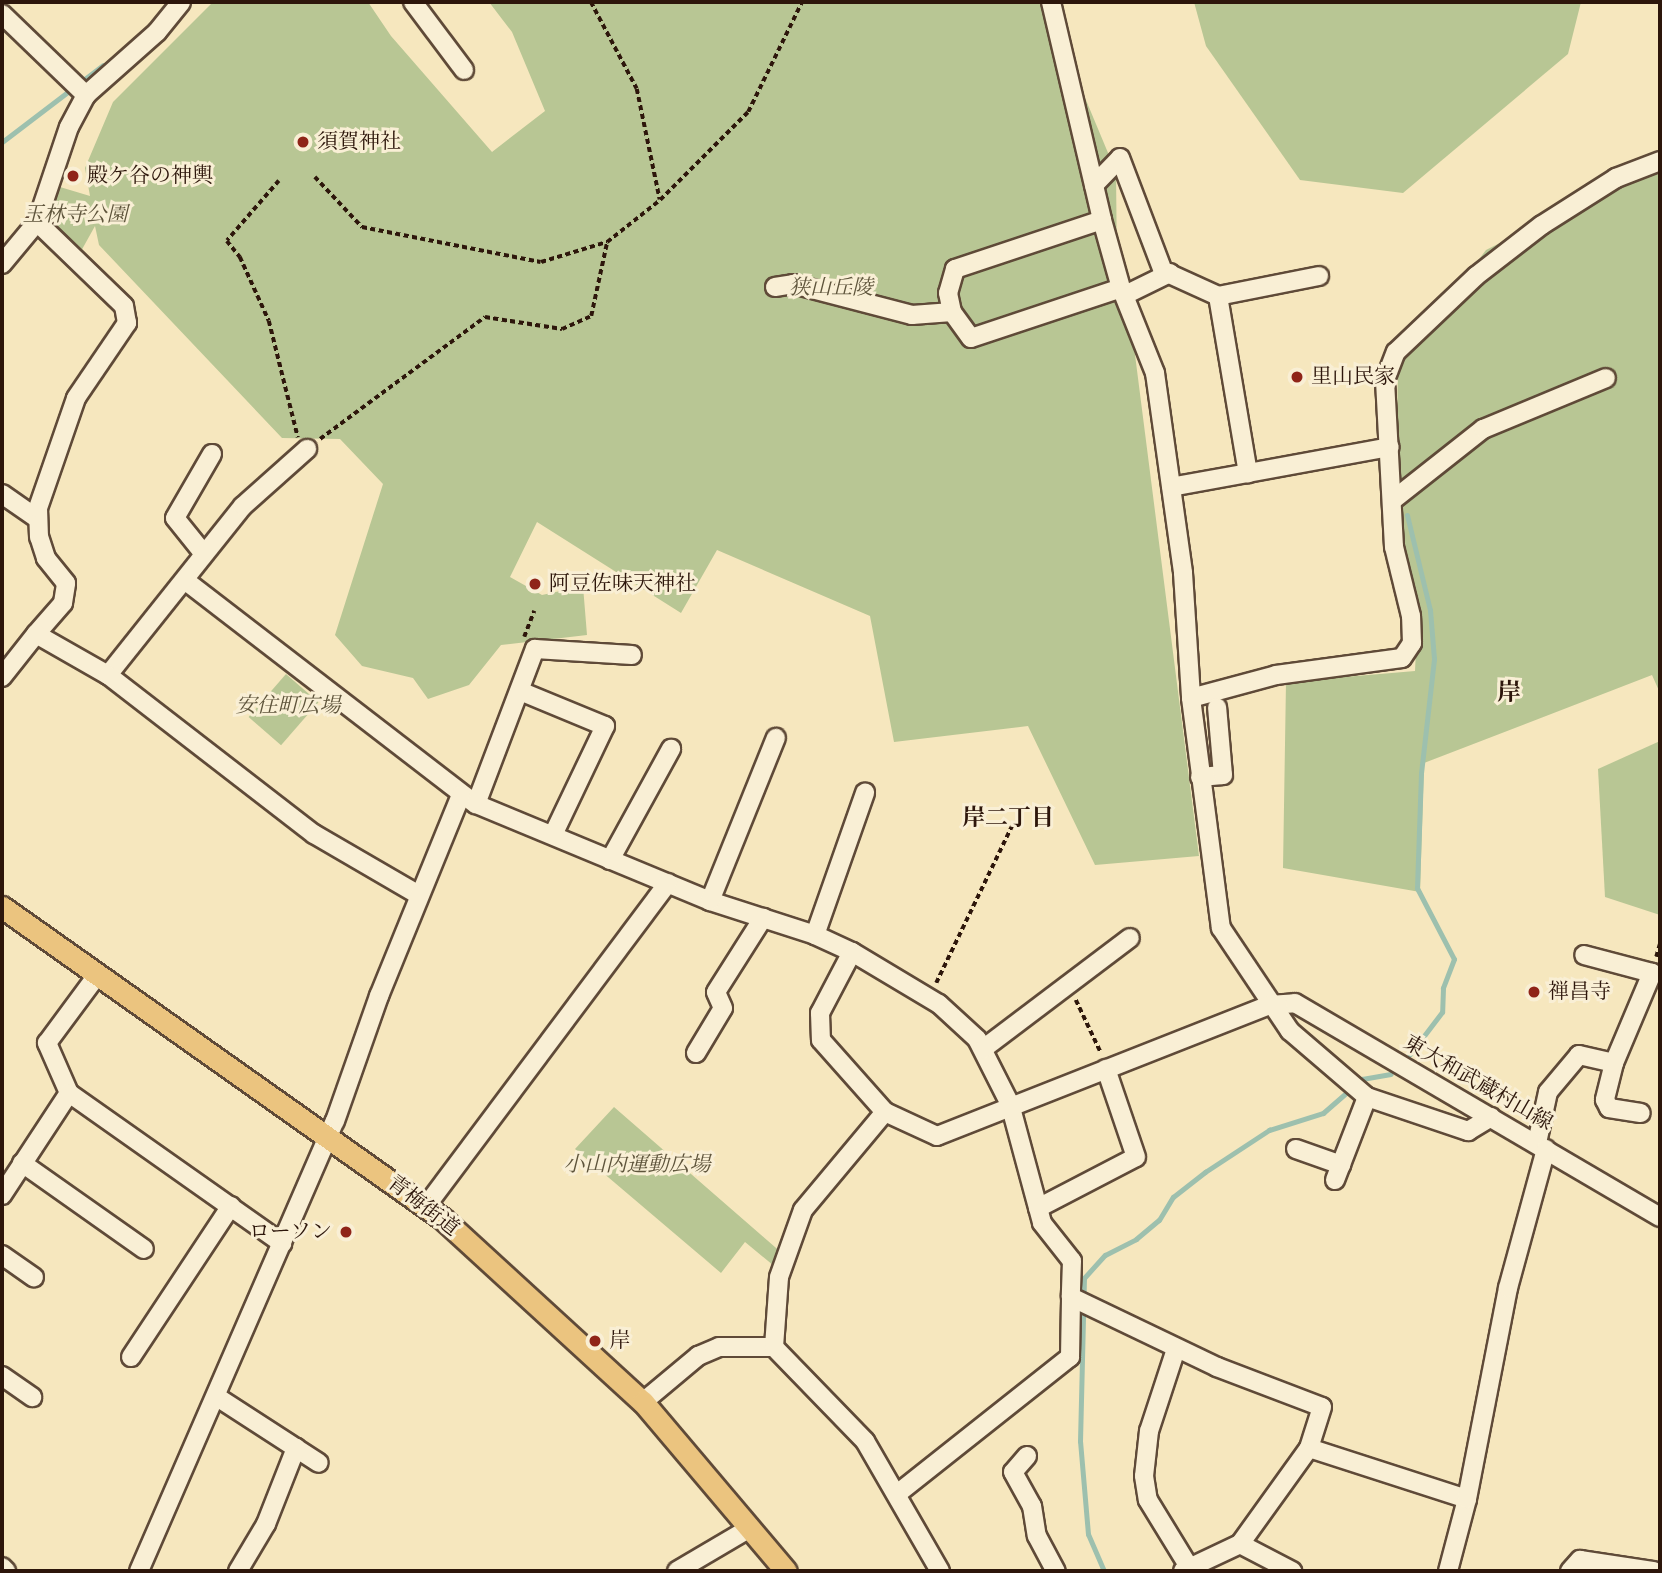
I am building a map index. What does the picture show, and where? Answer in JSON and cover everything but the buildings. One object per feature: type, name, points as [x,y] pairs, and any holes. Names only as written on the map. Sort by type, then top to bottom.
[{"type":"main road","name":"青梅街道","points":[[2,907],[426,1205],[643,1402],[786,1571]]},
{"type":"street","points":[[2,264],[37,222],[69,127],[86,95],[157,33],[181,2]]},
{"type":"street","points":[[413,2],[464,70]]},
{"type":"street","points":[[1051,2],[1102,220],[1123,292],[1155,373],[1188,629],[1191,698],[1200,777],[1221,928],[1269,1005],[1312,1054],[1358,1090],[1468,1130],[1491,1117]]},
{"type":"street","points":[[2,14],[86,95]]},
{"type":"street","points":[[1094,185],[1120,158],[1164,271],[1218,296],[1319,276]]},
{"type":"street","points":[[1191,698],[1276,675],[1402,658],[1412,643],[1411,616],[1394,547],[1385,380],[1396,352],[1476,276],[1542,225],[1616,178],[1660,161]]},
{"type":"street","points":[[1102,220],[955,269],[948,293],[952,312],[971,338],[1123,292],[1170,273]]},
{"type":"street","points":[[2,677],[63,603],[66,583],[46,558],[38,508],[76,398],[127,323],[124,306],[37,222]]},
{"type":"street","points":[[775,287],[793,284],[912,315],[952,312]]},
{"type":"street","points":[[1218,296],[1248,473]]},
{"type":"street","points":[[1393,500],[1483,429],[1606,379]]},
{"type":"street","points":[[1171,487],[1390,447]]},
{"type":"street","points":[[108,676],[243,506],[305,450]]},
{"type":"street","points":[[204,554],[175,518],[212,454]]},
{"type":"street","points":[[2,494],[38,519]]},
{"type":"street","points":[[186,580],[468,799],[710,901],[815,935],[852,952],[929,997],[983,1049],[1010,1104],[1042,1223],[1072,1261],[1079,1301],[1069,1357],[897,1493]]},
{"type":"street","points":[[36,634],[108,676],[314,834],[419,895]]},
{"type":"street","points":[[139,1571],[282,1243],[419,895],[520,691],[535,649],[632,655]]},
{"type":"street","points":[[520,691],[605,726],[553,835]]},
{"type":"street","points":[[1200,777],[1223,775],[1217,708]]},
{"type":"street","points":[[710,901],[776,738]]},
{"type":"street","points":[[610,860],[671,749]]},
{"type":"street","points":[[815,935],[865,793]]},
{"type":"street","points":[[426,1205],[668,883]]},
{"type":"street","points":[[696,1053],[723,1008],[716,992],[763,918]]},
{"type":"street","points":[[983,1049],[1066,983],[1130,938]]},
{"type":"street","points":[[852,952],[820,1013],[821,1040],[885,1112],[937,1136],[1010,1104],[1269,1005]]},
{"type":"street","points":[[1584,955],[1652,973],[1614,1062],[1605,1100],[1609,1108],[1641,1113]]},
{"type":"street","points":[[98,974],[47,1043],[69,1093],[282,1243]]},
{"type":"street","name":"東大和武蔵村山線","points":[[1269,1005],[1295,1003],[1660,1217]]},
{"type":"street","points":[[1448,1571],[1467,1499],[1508,1288],[1542,1146],[1548,1092],[1579,1055],[1614,1062]]},
{"type":"street","points":[[1038,1208],[1136,1157],[1105,1069]]},
{"type":"street","points":[[1296,1149],[1338,1173],[1358,1090]]},
{"type":"street","points":[[2,1195],[69,1093]]},
{"type":"street","points":[[774,1347],[779,1277],[803,1210],[846,1153],[885,1112]]},
{"type":"street","points":[[22,1163],[144,1249]]},
{"type":"street","points":[[131,1357],[231,1206]]},
{"type":"street","points":[[2,1255],[34,1277]]},
{"type":"street","points":[[1079,1301],[1176,1349],[1322,1407],[1309,1448],[1240,1544],[1186,1569],[1148,1500],[1144,1476],[1149,1432],[1176,1349]]},
{"type":"street","points":[[643,1402],[698,1356],[719,1347],[774,1347],[865,1441],[940,1571]]},
{"type":"street","points":[[2,1376],[32,1397]]},
{"type":"street","points":[[217,1397],[319,1463]]},
{"type":"street","points":[[238,1571],[266,1524],[296,1448]]},
{"type":"street","points":[[1309,1448],[1467,1499]]},
{"type":"street","points":[[1027,1455],[1013,1472],[1032,1506],[1037,1536],[1056,1571]]},
{"type":"street","points":[[677,1571],[750,1528]]},
{"type":"street","points":[[1240,1544],[1292,1571]]},
{"type":"street","points":[[1570,1571],[1580,1560],[1654,1571]]},
{"type":"street","points":[[2,1567],[6,1571]]},
{"type":"path","points":[[591,2],[637,89],[660,200]]},
{"type":"path","points":[[314,177],[362,228],[541,262],[607,242],[660,200],[748,111],[802,2]]},
{"type":"path","points":[[279,181],[227,241],[240,257],[269,321],[305,450],[485,317],[562,329],[591,316],[607,242]]},
{"type":"path","points":[[929,997],[1012,826]]},
{"type":"path","points":[[1066,983],[1095,1032],[1105,1069]]},
{"type":"green space","name":"狭山丘陵","points":[[213,2],[368,2],[391,36],[492,152],[545,111],[512,32],[489,2],[1052,2],[1058,33],[1116,172],[1117,268],[1133,339],[1199,856],[1095,865],[1028,726],[894,742],[870,616],[717,550],[681,613],[537,522],[510,577],[542,595],[583,586],[587,635],[501,645],[469,685],[428,699],[413,678],[362,666],[335,635],[383,484],[340,439],[282,438],[99,245],[95,226],[80,253],[48,221],[60,187],[90,196],[85,168],[113,102]]},
{"type":"green space","points":[[1194,2],[1581,2],[1568,54],[1403,193],[1300,180],[1206,46]]},
{"type":"green space","points":[[1660,162],[1660,693],[1652,675],[1424,763],[1420,892],[1283,868],[1286,682],[1415,671],[1417,628],[1396,486],[1398,366],[1486,250]]},
{"type":"green space","name":"安住町広場","points":[[286,674],[318,702],[281,745],[249,717]]},
{"type":"green space","points":[[1660,741],[1660,915],[1605,897],[1598,769]]},
{"type":"green space","name":"小山内運動広場","points":[[614,1107],[783,1254],[779,1270],[745,1242],[721,1273],[575,1149]]},
{"type":"waterway","points":[[2,142],[103,65]]},
{"type":"waterway","points":[[1407,515],[1430,610],[1434,659],[1421,773],[1417,888],[1454,959],[1443,988],[1442,1012],[1410,1054]]},
{"type":"waterway","points":[[1104,1571],[1088,1534],[1080,1441],[1084,1278],[1105,1255],[1136,1239],[1159,1220],[1173,1197],[1205,1172],[1269,1130],[1323,1113],[1362,1079],[1391,1074]]},
{"type":"place","name":"須賀神社","points":[[303,142]]},
{"type":"place","name":"殿ケ谷の神輿","points":[[73,176]]},
{"type":"place","name":"里山民家","points":[[1297,377]]},
{"type":"place","name":"阿豆佐味天神社","points":[[535,584]]},
{"type":"place","name":"禅昌寺","points":[[1534,992]]},
{"type":"place","name":"ローソン","points":[[346,1232]]},
{"type":"place","name":"岸","points":[[595,1341]]},
{"type":"district","name":"岸","points":[[1509,693]]},
{"type":"district","name":"岸二丁目","points":[[1008,818]]},
{"type":"park label","name":"玉林寺公園","points":[[75,215]]}]
